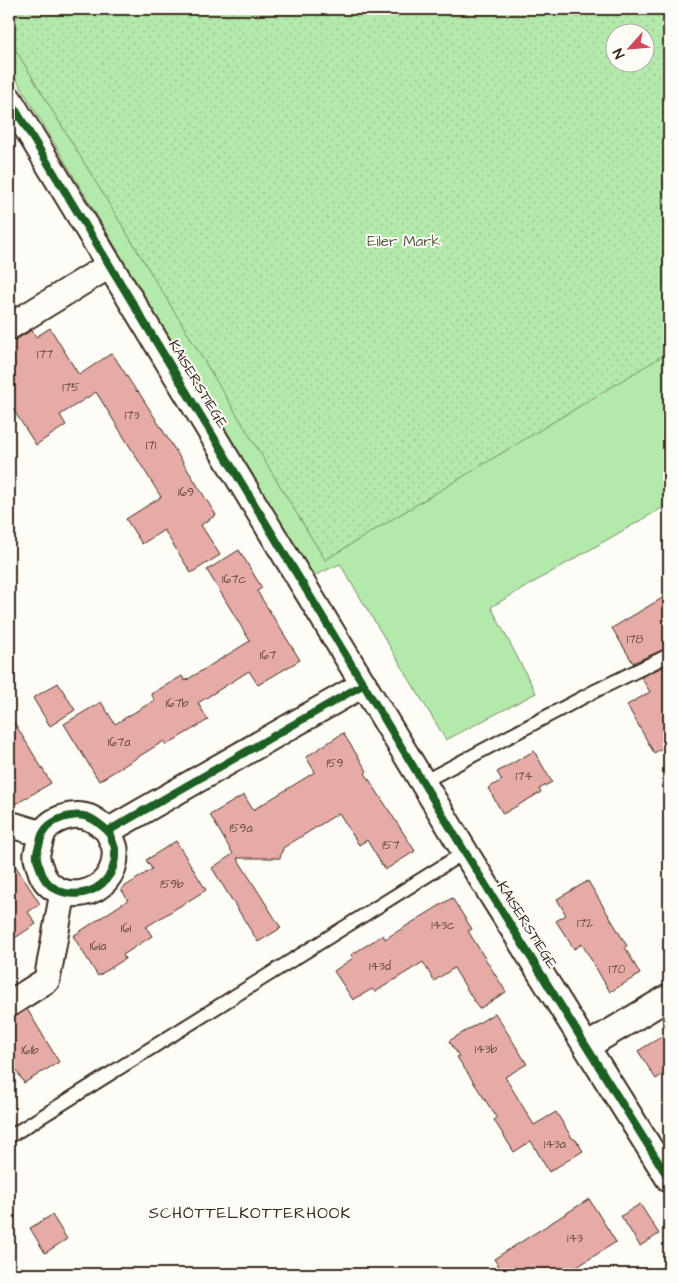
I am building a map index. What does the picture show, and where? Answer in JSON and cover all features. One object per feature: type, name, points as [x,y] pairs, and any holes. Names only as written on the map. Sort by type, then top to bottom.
[{"type":"street","name":"KAISERSTIEGE","points":[[9,99],[465,852],[669,1179]]},
{"type":"street","points":[[9,327],[110,265]]},
{"type":"street","points":[[108,831],[364,684]]},
{"type":"street","points":[[71,815],[92,818],[108,831],[115,847],[114,864],[106,881],[93,891],[78,894],[63,892],[51,886],[41,873],[36,855],[42,834],[53,822],[71,815]]},
{"type":"street","points":[[9,824],[42,834]]},
{"type":"street","points":[[9,1004],[47,980],[63,892]]},
{"type":"street","points":[[587,1046],[669,997]]},
{"type":"lane","points":[[423,782],[669,654]]},
{"type":"lane","points":[[9,1137],[465,852]]},
{"type":"green space","name":"Eiler Mark","points":[[9,9],[669,9],[669,504],[491,607],[536,693],[446,740],[340,564],[311,577],[9,67]]},
{"type":"green space","name":"Eiler Mark","points":[[9,9],[669,9],[669,352],[325,560],[9,39]]},
{"type":"building","points":[[50,328],[79,375],[112,353],[216,515],[201,525],[220,555],[191,573],[164,530],[142,544],[126,519],[161,497],[96,392],[60,415],[66,425],[36,445],[9,403],[9,341],[17,339],[32,330],[36,337]]},
{"type":"building","points":[[239,550],[262,588],[257,591],[300,660],[258,685],[249,671],[198,703],[208,720],[166,745],[164,741],[99,781],[64,724],[101,702],[115,724],[155,700],[151,694],[182,676],[185,681],[250,641],[207,570]]},
{"type":"building","points":[[669,594],[669,647],[633,663],[612,628]]},
{"type":"building","points":[[669,664],[669,745],[654,753],[627,705],[650,692],[641,677]]},
{"type":"building","points":[[58,683],[75,710],[50,726],[33,698]]},
{"type":"building","points":[[9,714],[51,783],[16,804],[9,792]]},
{"type":"building","points":[[343,733],[367,771],[365,773],[415,851],[385,870],[367,840],[359,845],[339,813],[283,848],[280,858],[237,858],[281,928],[258,942],[212,868],[233,854],[210,815],[244,795],[253,810],[315,772],[306,757]]},
{"type":"building","points":[[534,751],[552,782],[539,789],[541,792],[503,814],[488,788],[502,780],[497,772]]},
{"type":"building","points":[[176,841],[206,890],[146,927],[152,936],[123,955],[125,959],[98,976],[73,936],[128,900],[121,889],[152,869],[146,860]]},
{"type":"building","points":[[9,856],[40,904],[28,912],[36,924],[9,942]]},
{"type":"building","points":[[588,881],[627,946],[625,947],[640,974],[610,992],[582,944],[574,949],[556,921],[566,915],[557,899]]},
{"type":"building","points":[[452,898],[472,929],[468,931],[506,992],[479,1009],[454,968],[434,981],[423,962],[375,992],[372,989],[353,1000],[334,971],[353,958],[351,955],[383,935],[385,939]]},
{"type":"building","points":[[27,1009],[59,1062],[24,1083],[9,1058],[9,1019]]},
{"type":"building","points":[[495,1013],[527,1064],[505,1077],[534,1125],[556,1112],[572,1138],[576,1140],[583,1151],[549,1172],[531,1141],[514,1152],[494,1120],[497,1118],[457,1057],[459,1056],[449,1041]]},
{"type":"building","points":[[669,1032],[669,1070],[656,1079],[638,1051]]},
{"type":"building","points":[[589,1199],[616,1242],[566,1274],[504,1274],[494,1259]]},
{"type":"building","points":[[640,1204],[659,1234],[640,1246],[621,1216]]},
{"type":"building","points":[[52,1215],[67,1239],[45,1253],[30,1228]]},
{"type":"cycle path","points":[[9,99],[465,852],[669,1179]]},
{"type":"cycle path","points":[[108,831],[115,849],[113,866],[106,879],[96,888],[83,893],[69,893],[56,890],[46,881],[38,862],[37,853],[44,831],[55,821],[70,816],[85,816],[108,831],[364,684]]},
{"type":"district","name":"SCHÖTTELKOTTERHOOK","points":[[250,1213]]}]
